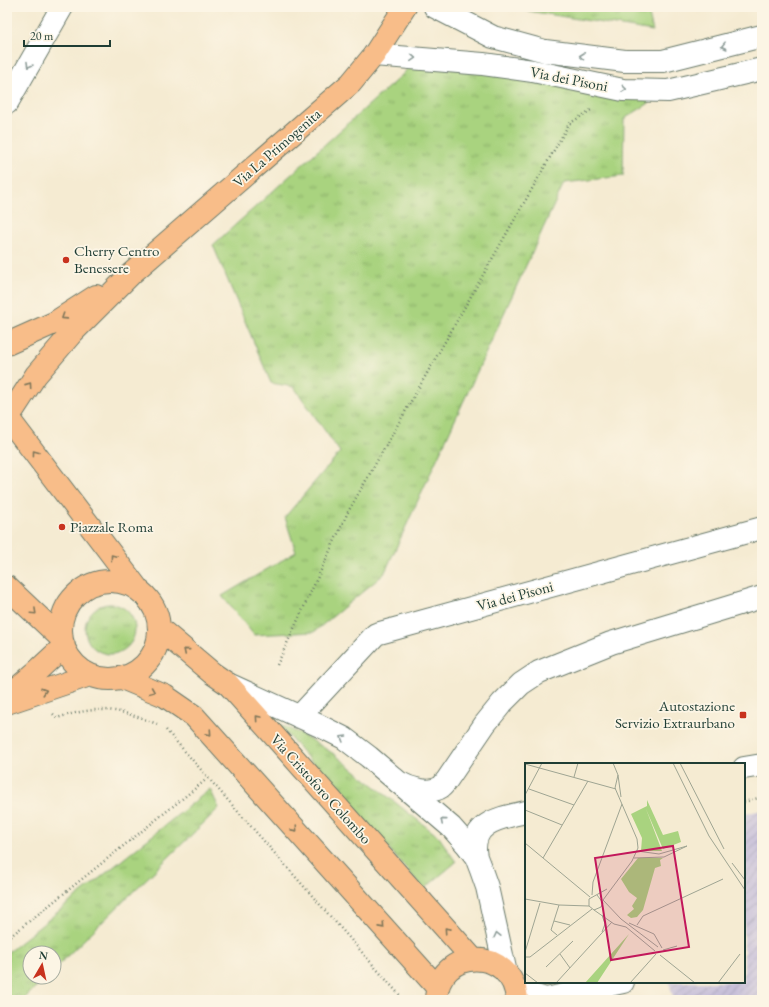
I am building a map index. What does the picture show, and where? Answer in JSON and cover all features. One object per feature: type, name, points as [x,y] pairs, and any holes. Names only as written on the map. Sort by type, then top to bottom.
[{"type":"main road","name":"Via La Primogenita","points":[[7,417],[36,375],[72,333],[132,273],[351,83],[374,55],[405,7]]},
{"type":"main road","name":"Via La Primogenita","points":[[7,344],[54,323],[132,273]]},
{"type":"main road","points":[[7,417],[7,440]]},
{"type":"main road","points":[[7,417],[137,588],[149,599],[157,613],[160,629],[157,646],[149,660],[137,671],[122,678],[106,679],[90,675],[76,666],[66,653],[62,642],[61,622],[66,606],[76,593],[90,584],[106,580],[122,582],[137,588]]},
{"type":"main road","points":[[7,587],[62,642]]},
{"type":"main road","name":"Via Cristoforo Colombo","points":[[160,629],[212,673],[228,684],[473,959]]},
{"type":"main road","points":[[7,697],[36,672],[62,642]]},
{"type":"main road","points":[[7,703],[90,675]]},
{"type":"main road","points":[[122,678],[165,696],[194,716],[436,993],[442,977],[451,968],[461,962],[473,959],[492,962],[513,988]]},
{"type":"street","points":[[7,103],[62,7]]},
{"type":"street","name":"Via dei Pisoni","points":[[435,7],[493,37],[545,52],[624,61],[663,61],[762,36]]},
{"type":"street","name":"Via dei Pisoni","points":[[374,55],[483,64],[533,71],[623,90],[668,91],[762,69]]},
{"type":"street","name":"Via dei Pisoni","points":[[299,716],[376,634],[762,528]]},
{"type":"street","points":[[398,782],[415,789],[424,790],[441,788],[485,724],[502,703],[521,684],[539,672],[611,642],[762,598]]},
{"type":"street","points":[[228,684],[344,738],[369,757],[451,827],[467,844],[476,857]]},
{"type":"street","points":[[745,768],[762,765]]},
{"type":"street","points":[[525,812],[504,817],[489,823],[479,832],[475,841],[474,849],[487,888],[513,988],[546,999],[618,983]]},
{"type":"path","points":[[277,665],[348,512],[569,124],[623,90]]},
{"type":"path","points":[[57,718],[92,710],[117,710],[162,726],[404,1000]]},
{"type":"path","points":[[7,939],[207,779]]},
{"type":"path","points":[[745,802],[762,798]]},
{"type":"shaded area","points":[[762,810],[762,1000],[674,1000],[669,983],[745,983],[745,814]]},
{"type":"green space","points":[[503,7],[647,7],[653,31]]},
{"type":"green space","points":[[409,67],[498,70],[654,100],[624,119],[623,176],[564,183],[384,574],[314,632],[254,635],[222,596],[296,552],[285,517],[340,452],[294,387],[271,383],[213,245],[402,75]]},
{"type":"green space","points":[[110,604],[119,606],[130,615],[135,629],[133,638],[124,649],[110,654],[101,652],[90,643],[85,629],[87,620],[96,609]]},
{"type":"green space","points":[[277,723],[303,735],[334,754],[439,837],[456,862],[424,889]]},
{"type":"green space","points":[[210,789],[219,808],[62,961],[62,945],[22,945],[22,985],[38,985],[23,1000],[7,1000],[7,953]]},
{"type":"place","name":"Cherry Centro Benessere","points":[[66,260]]},
{"type":"place","name":"Piazzale Roma","points":[[62,527]]},
{"type":"place","name":"Autostazione Servizio Extraurbano","points":[[743,715]]}]
